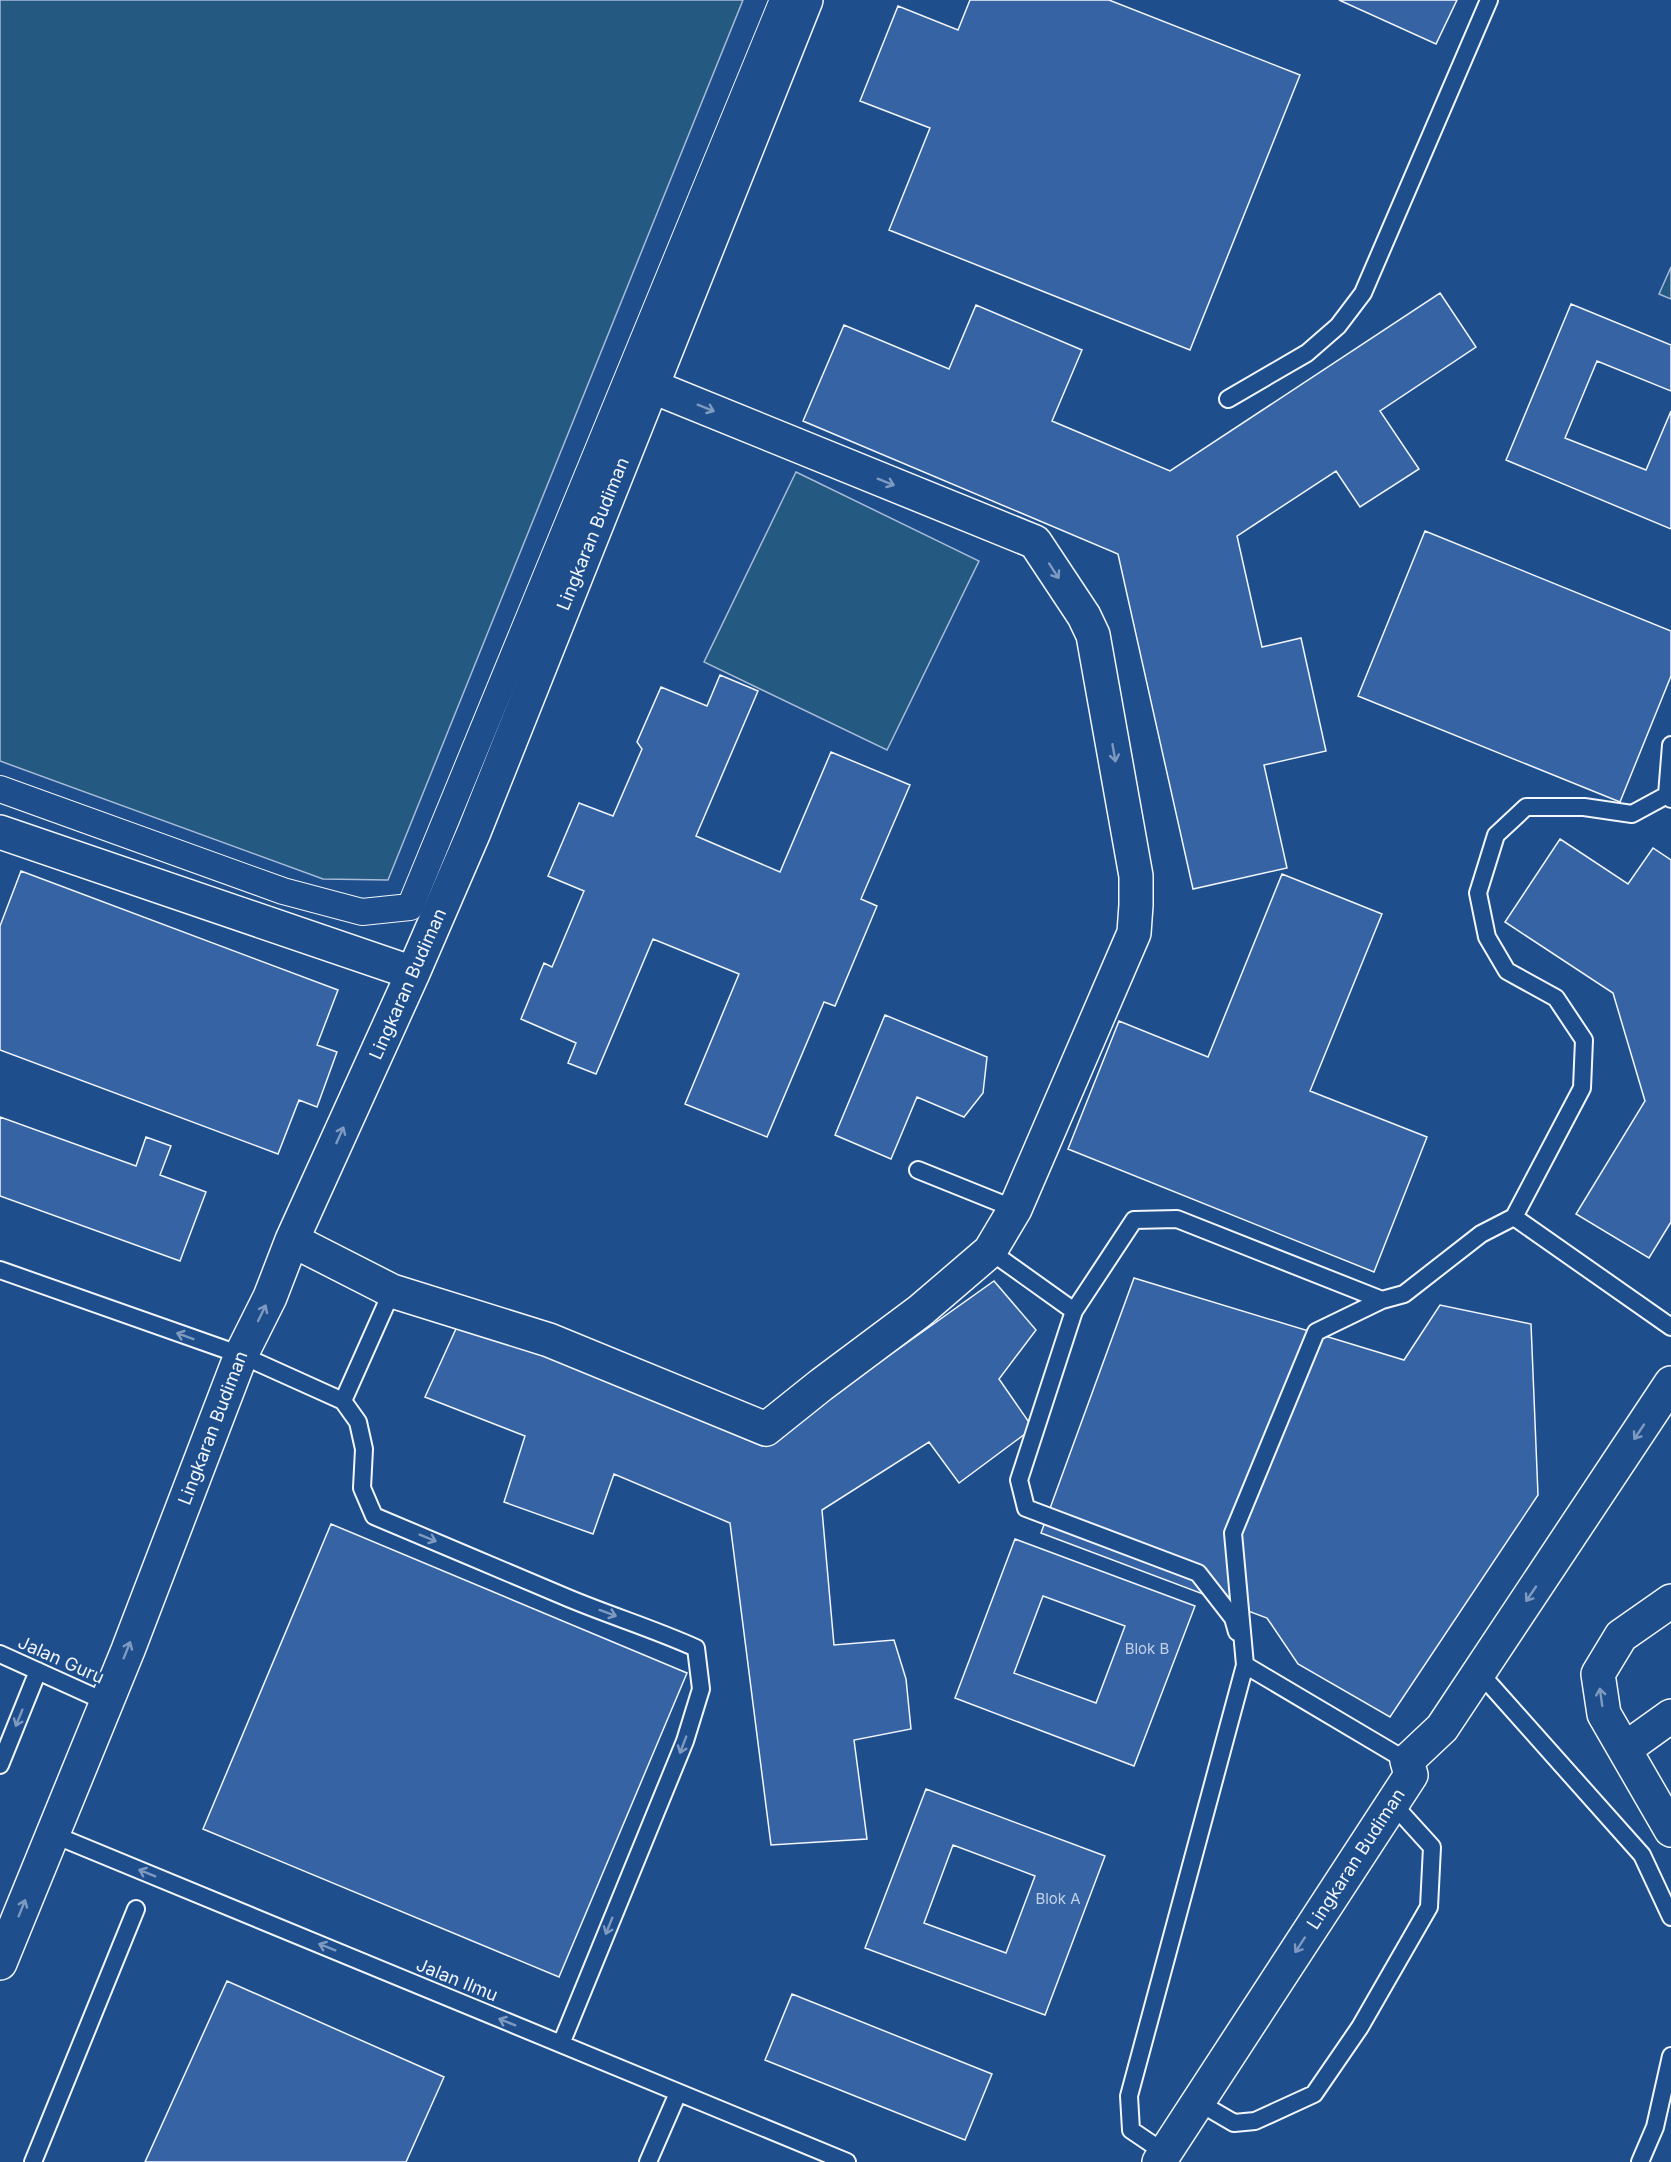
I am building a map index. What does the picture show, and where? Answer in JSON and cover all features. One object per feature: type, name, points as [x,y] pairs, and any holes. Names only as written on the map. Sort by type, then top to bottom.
[{"type":"street","points":[[0,789],[283,891],[362,912],[410,908],[783,0]]},
{"type":"street","name":"Lingkaran Budiman","points":[[0,1963],[106,1702],[241,1355],[270,1297],[292,1240],[414,973],[474,832],[806,0]]},
{"type":"street","points":[[292,1240],[392,1291],[549,1340],[766,1429],[920,1311],[990,1251],[1015,1209],[1134,933],[1136,876],[1093,635],[1084,616],[1035,543],[651,386]]},
{"type":"street","points":[[0,832],[414,973]]},
{"type":"street","points":[[1407,1761],[1442,1728],[1671,1383]]},
{"type":"street","points":[[1671,1601],[1621,1635],[1599,1674],[1604,1714],[1671,1830]]},
{"type":"street","points":[[1625,1749],[1671,1716]]},
{"type":"street","name":"Lingkaran Budiman","points":[[1162,2157],[1411,1775],[1407,1761]]},
{"type":"lane","points":[[1228,399],[1307,353],[1338,326],[1363,293],[1489,0]]},
{"type":"lane","points":[[1162,2157],[1131,2130],[1129,2096],[1245,1665],[1233,1533],[1316,1332],[1382,1300],[1404,1294],[1481,1234],[1514,1217],[1582,1088],[1584,1040],[1556,998],[1507,971],[1487,937],[1478,893],[1496,835],[1526,807],[1584,807],[1632,814],[1669,797],[1671,745]]},
{"type":"lane","points":[[918,1170],[1015,1209]]},
{"type":"lane","points":[[1514,1217],[1671,1327]]},
{"type":"lane","points":[[1382,1300],[1177,1219],[1134,1220],[1074,1311],[1019,1480],[1026,1508],[1198,1573],[1233,1618],[1245,1665],[1407,1761]]},
{"type":"lane","points":[[990,1251],[1074,1311]]},
{"type":"lane","points":[[0,1270],[241,1355],[343,1401],[358,1422],[364,1449],[362,1488],[374,1516],[569,1599],[669,1635],[696,1648],[701,1689],[685,1741],[561,2044]]},
{"type":"lane","points":[[343,1401],[392,1291]]},
{"type":"lane","name":"Jalan Guru","points":[[0,1654],[106,1702]]},
{"type":"lane","points":[[0,1765],[38,1671]]},
{"type":"lane","points":[[1479,1672],[1642,1855],[1671,1917]]},
{"type":"lane","points":[[1198,2102],[1234,2123],[1255,2121],[1314,2094],[1360,2026],[1429,1907],[1432,1847],[1392,1803]]},
{"type":"lane","name":"Jalan Ilmu","points":[[52,1834],[847,2162]]},
{"type":"lane","points":[[33,2162],[136,1909]]},
{"type":"lane","points":[[1640,2162],[1655,2127],[1671,2056]]},
{"type":"lane","points":[[648,2162],[678,2093]]},
{"type":"shaded area","points":[[0,0],[743,0],[388,880],[323,879],[0,761]]},
{"type":"shaded area","points":[[1671,267],[1671,299],[1659,294]]},
{"type":"shaded area","points":[[796,472],[979,561],[887,750],[704,662]]},
{"type":"building","points":[[970,0],[1109,0],[1300,75],[1190,350],[889,230],[930,128],[860,101],[898,6],[958,30]]},
{"type":"building","points":[[1339,0],[1457,0],[1436,44]]},
{"type":"building","points":[[1440,293],[1476,347],[1380,411],[1419,469],[1360,507],[1336,471],[1237,536],[1262,647],[1301,638],[1326,751],[1264,765],[1287,868],[1193,889],[1118,554],[803,421],[844,325],[949,369],[976,305],[1082,350],[1052,421],[1170,471]]},
{"type":"building","points":[[1571,304],[1671,345],[1671,391],[1597,361],[1565,438],[1646,470],[1671,411],[1671,529],[1506,460]]},
{"type":"building","points":[[1425,531],[1671,631],[1671,676],[1620,802],[1358,696]]},
{"type":"building","points":[[720,675],[758,691],[696,836],[780,872],[831,752],[910,785],[861,899],[877,906],[835,1006],[824,1002],[767,1137],[685,1104],[739,974],[653,939],[596,1074],[568,1063],[576,1043],[521,1019],[544,963],[552,967],[584,891],[548,876],[579,803],[613,816],[642,749],[637,742],[661,687],[707,706]]},
{"type":"building","points":[[1560,839],[1628,884],[1653,848],[1671,860],[1671,1222],[1649,1258],[1576,1214],[1645,1101],[1613,993],[1505,922]]},
{"type":"building","points":[[21,871],[338,990],[317,1045],[337,1052],[317,1107],[299,1100],[278,1154],[0,1050],[0,926]]},
{"type":"building","points":[[1282,874],[1382,914],[1310,1091],[1427,1137],[1374,1272],[1068,1149],[1119,1021],[1208,1057]]},
{"type":"building","points":[[885,1015],[987,1057],[983,1093],[964,1117],[917,1097],[891,1159],[835,1135]]},
{"type":"building","points":[[0,1117],[136,1166],[146,1137],[171,1146],[160,1175],[206,1192],[180,1261],[0,1196]]},
{"type":"building","points":[[1134,1278],[1404,1360],[1440,1305],[1531,1324],[1538,1495],[1390,1717],[1298,1664],[1267,1618],[1041,1533]]},
{"type":"building","points":[[994,1281],[1036,1330],[999,1379],[1033,1428],[959,1483],[929,1442],[822,1510],[834,1645],[894,1640],[906,1679],[911,1729],[854,1740],[867,1839],[771,1845],[730,1523],[614,1474],[593,1534],[504,1502],[525,1436],[425,1397],[460,1320],[762,1446]]},
{"type":"building","points":[[331,1524],[687,1673],[559,1977],[203,1829]]},
{"type":"building","points":[[1015,1539],[1195,1606],[1134,1766],[955,1698]],"holes":[[[1043,1596],[1125,1626],[1096,1703],[1014,1673]]]},
{"type":"building","points":[[926,1789],[1105,1856],[1045,2015],[865,1948]],"holes":[[[953,1845],[1035,1876],[1006,1953],[924,1923]]]},
{"type":"building","points":[[227,1981],[444,2077],[406,2162],[145,2162]]},
{"type":"building","points":[[792,1994],[992,2074],[965,2140],[765,2060]]}]
